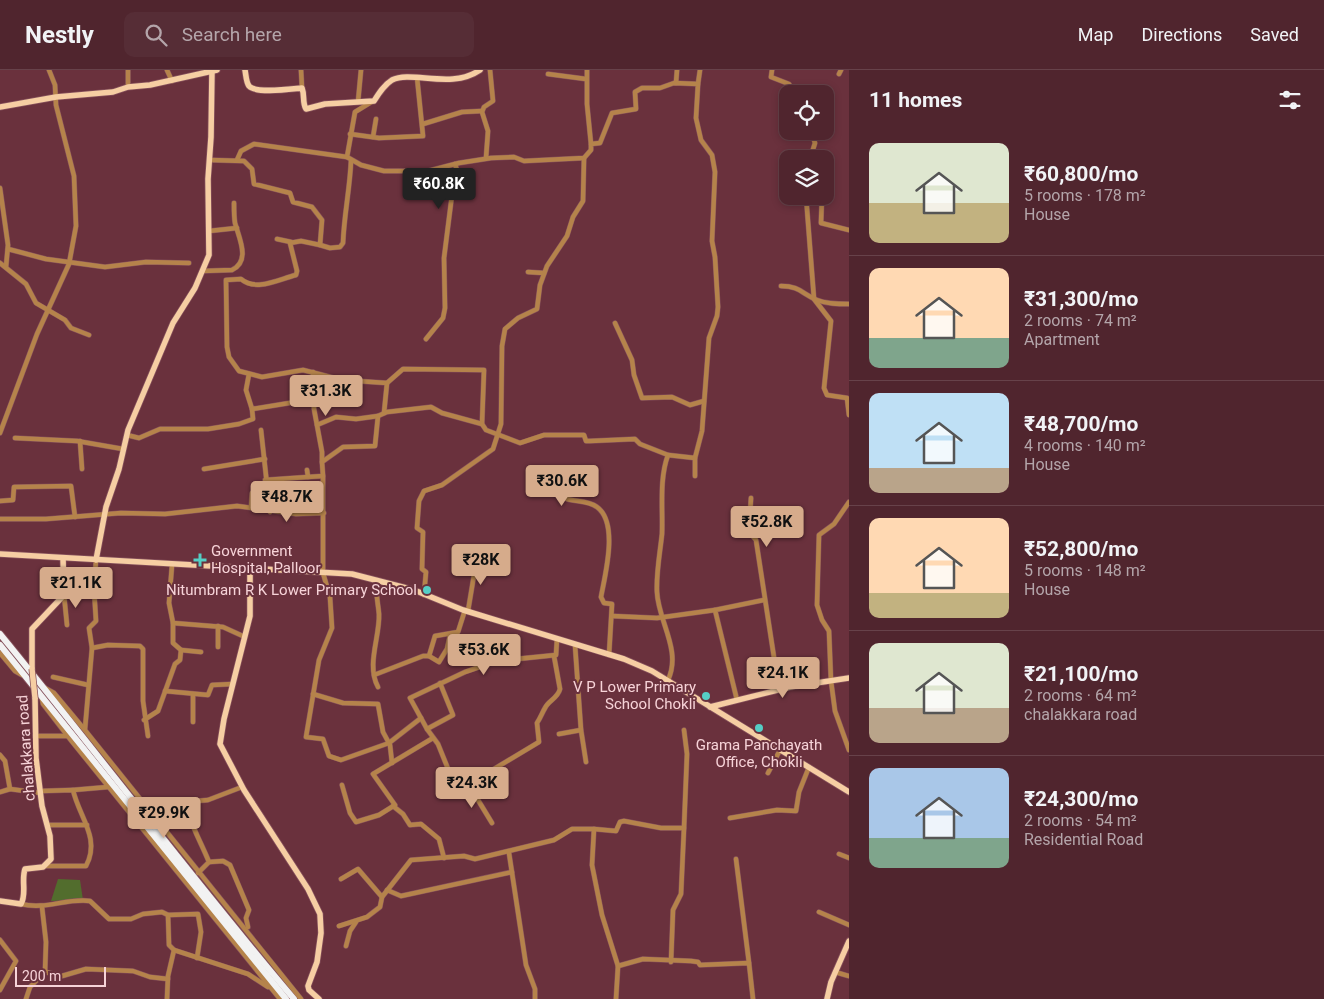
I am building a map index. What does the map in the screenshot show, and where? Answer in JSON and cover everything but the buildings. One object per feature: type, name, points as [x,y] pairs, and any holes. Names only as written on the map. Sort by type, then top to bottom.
[{"type":"highway","points":[[0,634],[215,905],[294,999]]},
{"type":"highway","points":[[0,645],[286,999]]},
{"type":"main road","points":[[0,107],[56,97],[104,94],[128,87],[172,81],[214,70],[210,160],[209,255],[195,288],[173,323],[127,435],[105,513],[96,560]]},
{"type":"main road","points":[[245,70],[248,85],[251,88],[262,90],[302,88],[304,94],[303,104],[306,109],[325,104],[374,101],[383,87],[392,80],[402,76],[458,78],[470,76],[480,70]]},
{"type":"main road","points":[[0,554],[172,566],[352,574],[377,580],[466,611],[640,666],[668,680],[849,792]]},
{"type":"main road","points":[[63,558],[64,595]]},
{"type":"main road","points":[[250,568],[251,605],[245,637],[224,719],[220,744],[242,787],[308,889],[320,914],[322,924],[316,962],[308,986],[309,990],[319,999]]},
{"type":"main road","name":"chalakkara road","points":[[46,866],[51,859],[48,825],[36,758],[37,736],[32,669],[32,629],[64,595]]},
{"type":"main road","points":[[710,707],[778,690],[849,678]]},
{"type":"main road","points":[[0,901],[21,904],[24,900],[23,878],[25,869],[46,866]]},
{"type":"main road","points":[[827,999],[835,972],[849,940]]},
{"type":"street","points":[[0,433],[37,334],[68,264],[76,226],[74,176],[55,85],[49,70]]},
{"type":"street","points":[[128,70],[128,87]]},
{"type":"street","points":[[167,70],[172,81]]},
{"type":"street","points":[[301,70],[302,88]]},
{"type":"street","points":[[358,102],[361,70]]},
{"type":"street","points":[[423,124],[462,112],[482,111],[492,101],[490,70]]},
{"type":"street","points":[[424,595],[426,572],[422,570],[423,532],[417,528],[419,501],[424,491],[442,485],[493,449],[502,410],[502,346],[505,329],[518,318],[537,309],[544,273],[567,236],[573,217],[583,201],[584,158],[590,150],[591,144],[587,70]]},
{"type":"street","points":[[676,83],[677,70]]},
{"type":"street","points":[[695,476],[695,458],[702,431],[709,338],[718,316],[715,257],[712,241],[715,172],[712,155],[701,140],[696,118],[700,70]]},
{"type":"street","points":[[772,70],[771,77],[790,85]]},
{"type":"street","points":[[548,74],[586,79]]},
{"type":"street","points":[[350,134],[401,138],[423,136],[417,76]]},
{"type":"street","points":[[591,144],[600,143],[604,139],[612,113],[636,109],[635,92],[642,88],[660,88],[676,83],[698,84]]},
{"type":"street","points":[[277,239],[320,244],[330,248],[340,247],[343,243],[344,211],[350,184],[350,134],[355,112],[374,101]]},
{"type":"street","points":[[482,111],[489,138],[486,158]]},
{"type":"street","points":[[373,137],[376,119]]},
{"type":"street","points":[[237,160],[241,151],[254,144],[349,159],[384,171],[428,171],[486,158],[514,157],[524,161],[584,158]]},
{"type":"street","points":[[210,160],[244,161],[252,169],[254,184],[290,193],[293,202],[305,204],[318,213],[322,220],[320,244]]},
{"type":"street","points":[[426,339],[443,318],[445,308],[444,258],[448,220],[454,187],[460,183],[455,164]]},
{"type":"street","points":[[0,188],[8,249],[6,267]]},
{"type":"street","points":[[202,271],[236,268],[243,251],[237,228],[234,203]]},
{"type":"street","points":[[807,205],[814,299]]},
{"type":"street","points":[[822,205],[821,223],[849,230]]},
{"type":"street","points":[[209,231],[237,228]]},
{"type":"street","points":[[291,242],[290,247],[298,271],[296,275],[259,285],[246,283],[241,278],[226,280],[226,324],[229,357],[235,368],[262,377],[296,370],[313,372],[342,380],[369,380],[387,383]]},
{"type":"street","points":[[8,249],[68,264],[105,267],[146,262],[189,263]]},
{"type":"street","points":[[0,263],[26,284],[36,303],[65,320],[71,328],[89,335]]},
{"type":"street","points":[[528,272],[544,273]]},
{"type":"street","points":[[781,286],[795,286],[814,299],[831,321],[825,393],[848,399],[849,415]]},
{"type":"street","points":[[814,299],[849,304]]},
{"type":"street","points":[[615,323],[632,360],[634,375],[642,398],[672,397],[690,405],[704,401]]},
{"type":"street","points":[[384,413],[387,383],[403,369],[484,370],[482,424],[484,429],[520,443],[544,436],[561,434],[584,435],[586,441],[590,442],[635,439],[640,444],[668,455],[695,458]]},
{"type":"street","points":[[313,372],[314,399],[323,476],[323,573],[330,597],[332,628],[318,660],[306,737],[323,739],[329,756],[336,761],[389,743],[421,718]]},
{"type":"street","points":[[127,435],[139,438],[160,429],[179,431],[230,426],[253,419],[246,390],[249,374]]},
{"type":"street","points":[[252,409],[314,399]]},
{"type":"street","points":[[317,425],[336,417],[356,419],[378,416],[414,407],[431,407],[442,413],[482,424]]},
{"type":"street","points":[[322,462],[343,447],[375,446],[378,416]]},
{"type":"street","points":[[261,430],[266,459],[265,480],[270,512]]},
{"type":"street","points":[[15,438],[80,441],[123,449]]},
{"type":"street","points":[[80,441],[82,469]]},
{"type":"street","points":[[668,455],[661,509],[662,532],[657,590],[659,613],[663,618],[670,639],[672,667],[668,680]]},
{"type":"street","points":[[204,469],[266,459]]},
{"type":"street","points":[[307,470],[308,477]]},
{"type":"street","points":[[265,480],[323,476]]},
{"type":"street","points":[[0,502],[13,500],[14,486],[71,486],[74,517]]},
{"type":"street","points":[[542,486],[569,500],[583,501],[597,507],[606,520],[609,543],[602,597],[604,603],[612,604],[610,655]]},
{"type":"street","points":[[252,493],[252,508]]},
{"type":"street","points":[[751,498],[749,532],[756,540],[778,690]]},
{"type":"street","points":[[849,502],[834,524],[822,531],[818,539],[817,605],[822,620],[829,632],[831,681],[836,711],[849,750]]},
{"type":"street","points":[[0,515],[0,519],[74,517],[105,513],[165,514],[228,507],[252,508],[270,512],[324,513]]},
{"type":"street","points":[[429,656],[435,636],[450,635],[458,632],[461,628],[477,557]]},
{"type":"street","points":[[84,729],[92,648],[89,628],[96,621],[94,589],[96,560]]},
{"type":"street","points":[[172,566],[169,603],[174,642],[181,650],[201,652]]},
{"type":"street","points":[[377,580],[376,595],[379,616],[374,654],[374,675],[378,687]]},
{"type":"street","points":[[64,595],[67,625]]},
{"type":"street","points":[[612,616],[663,618],[764,600]]},
{"type":"street","points":[[715,610],[737,700]]},
{"type":"street","points":[[173,623],[218,626],[245,637]]},
{"type":"street","points":[[218,626],[218,647]]},
{"type":"street","points":[[0,630],[17,651],[19,657]]},
{"type":"street","points":[[374,675],[416,658],[429,656],[437,662],[440,661],[447,649],[450,635]]},
{"type":"street","points":[[459,789],[539,742],[538,722],[544,714],[545,707],[559,694],[560,690],[554,656],[556,654],[557,639]]},
{"type":"street","points":[[92,648],[116,645],[140,646],[143,649],[144,720],[148,736]]},
{"type":"street","points":[[575,645],[581,730],[586,762]]},
{"type":"street","points":[[144,720],[158,711],[175,664],[180,660],[181,650]]},
{"type":"street","points":[[0,653],[15,671],[25,676]]},
{"type":"street","points":[[492,822],[478,800],[459,789],[451,781],[441,751],[410,698],[440,683],[497,661],[554,656]]},
{"type":"street","points":[[53,677],[88,685]]},
{"type":"street","points":[[427,730],[453,715],[440,683]]},
{"type":"street","points":[[166,691],[208,695],[212,685],[233,684]]},
{"type":"street","points":[[42,686],[54,693],[84,729],[301,999]]},
{"type":"street","points":[[193,694],[193,722]]},
{"type":"street","points":[[313,694],[343,703],[378,704],[383,732],[389,743],[392,764]]},
{"type":"street","points":[[42,695],[43,704],[67,736],[280,999]]},
{"type":"street","points":[[559,734],[581,730]]},
{"type":"street","points":[[671,962],[673,910],[681,890],[687,754],[684,730]]},
{"type":"street","points":[[37,736],[67,736]]},
{"type":"street","points":[[342,785],[350,813],[357,825],[380,815],[395,803],[373,774],[433,738]]},
{"type":"street","points":[[768,773],[780,750]]},
{"type":"street","points":[[0,755],[5,761],[10,789]]},
{"type":"street","points":[[730,818],[777,810],[799,812],[797,799],[809,767]]},
{"type":"street","points":[[0,792],[10,789],[41,792],[108,787]]},
{"type":"street","points":[[209,862],[188,814],[185,802],[208,800],[242,787]]},
{"type":"street","points":[[46,866],[86,866],[92,841],[87,825],[78,808],[73,790]]},
{"type":"street","points":[[393,806],[403,814],[410,825],[421,824],[439,839],[444,858]]},
{"type":"street","points":[[339,926],[367,917],[380,907],[382,897],[408,861],[464,856],[475,859],[509,853],[554,840],[568,831],[594,829],[616,831],[620,822],[624,821],[661,828],[684,828]]},
{"type":"street","points":[[48,825],[87,825]]},
{"type":"street","points":[[594,829],[592,865],[603,920],[618,966],[616,999]]},
{"type":"street","points":[[509,853],[526,965],[534,989],[535,999]]},
{"type":"street","points":[[839,854],[849,858]]},
{"type":"street","points":[[736,859],[753,999]]},
{"type":"street","points":[[198,873],[209,862],[223,861],[230,865],[242,896],[250,910],[246,918],[248,927]]},
{"type":"street","points":[[341,879],[358,869],[382,897]]},
{"type":"street","points":[[387,890],[401,896],[512,872]]},
{"type":"street","points":[[21,904],[42,907],[62,902],[85,900],[94,904],[100,913],[109,919],[131,919],[157,912],[168,915],[210,914]]},
{"type":"street","points":[[26,999],[30,987],[45,972],[46,942],[42,907]]},
{"type":"street","points":[[819,912],[849,926]]},
{"type":"street","points":[[197,958],[201,932],[198,914]]},
{"type":"street","points":[[168,915],[169,944],[174,950],[248,974],[271,989]]},
{"type":"street","points":[[346,946],[350,931],[356,922]]},
{"type":"street","points":[[0,940],[16,961],[0,990]]},
{"type":"street","points":[[167,999],[168,979],[174,950]]},
{"type":"street","points":[[618,966],[643,959],[671,962],[691,961],[709,966],[749,963]]},
{"type":"street","points":[[45,972],[62,976],[86,969],[133,971],[150,977],[168,979]]},
{"type":"street","points":[[835,972],[849,976]]},
{"type":"green space","points":[[58,879],[80,880],[83,900],[51,901]]},
{"type":"place","name":"Government Hospital, Palloor","points":[[200,560]]},
{"type":"place","name":"Nitumbram R K Lower Primary School","points":[[427,590]]},
{"type":"place","name":"V P Lower Primary School Chokli","points":[[706,696]]},
{"type":"place","name":"Grama Panchayath Office, Chokli","points":[[759,728]]}]
